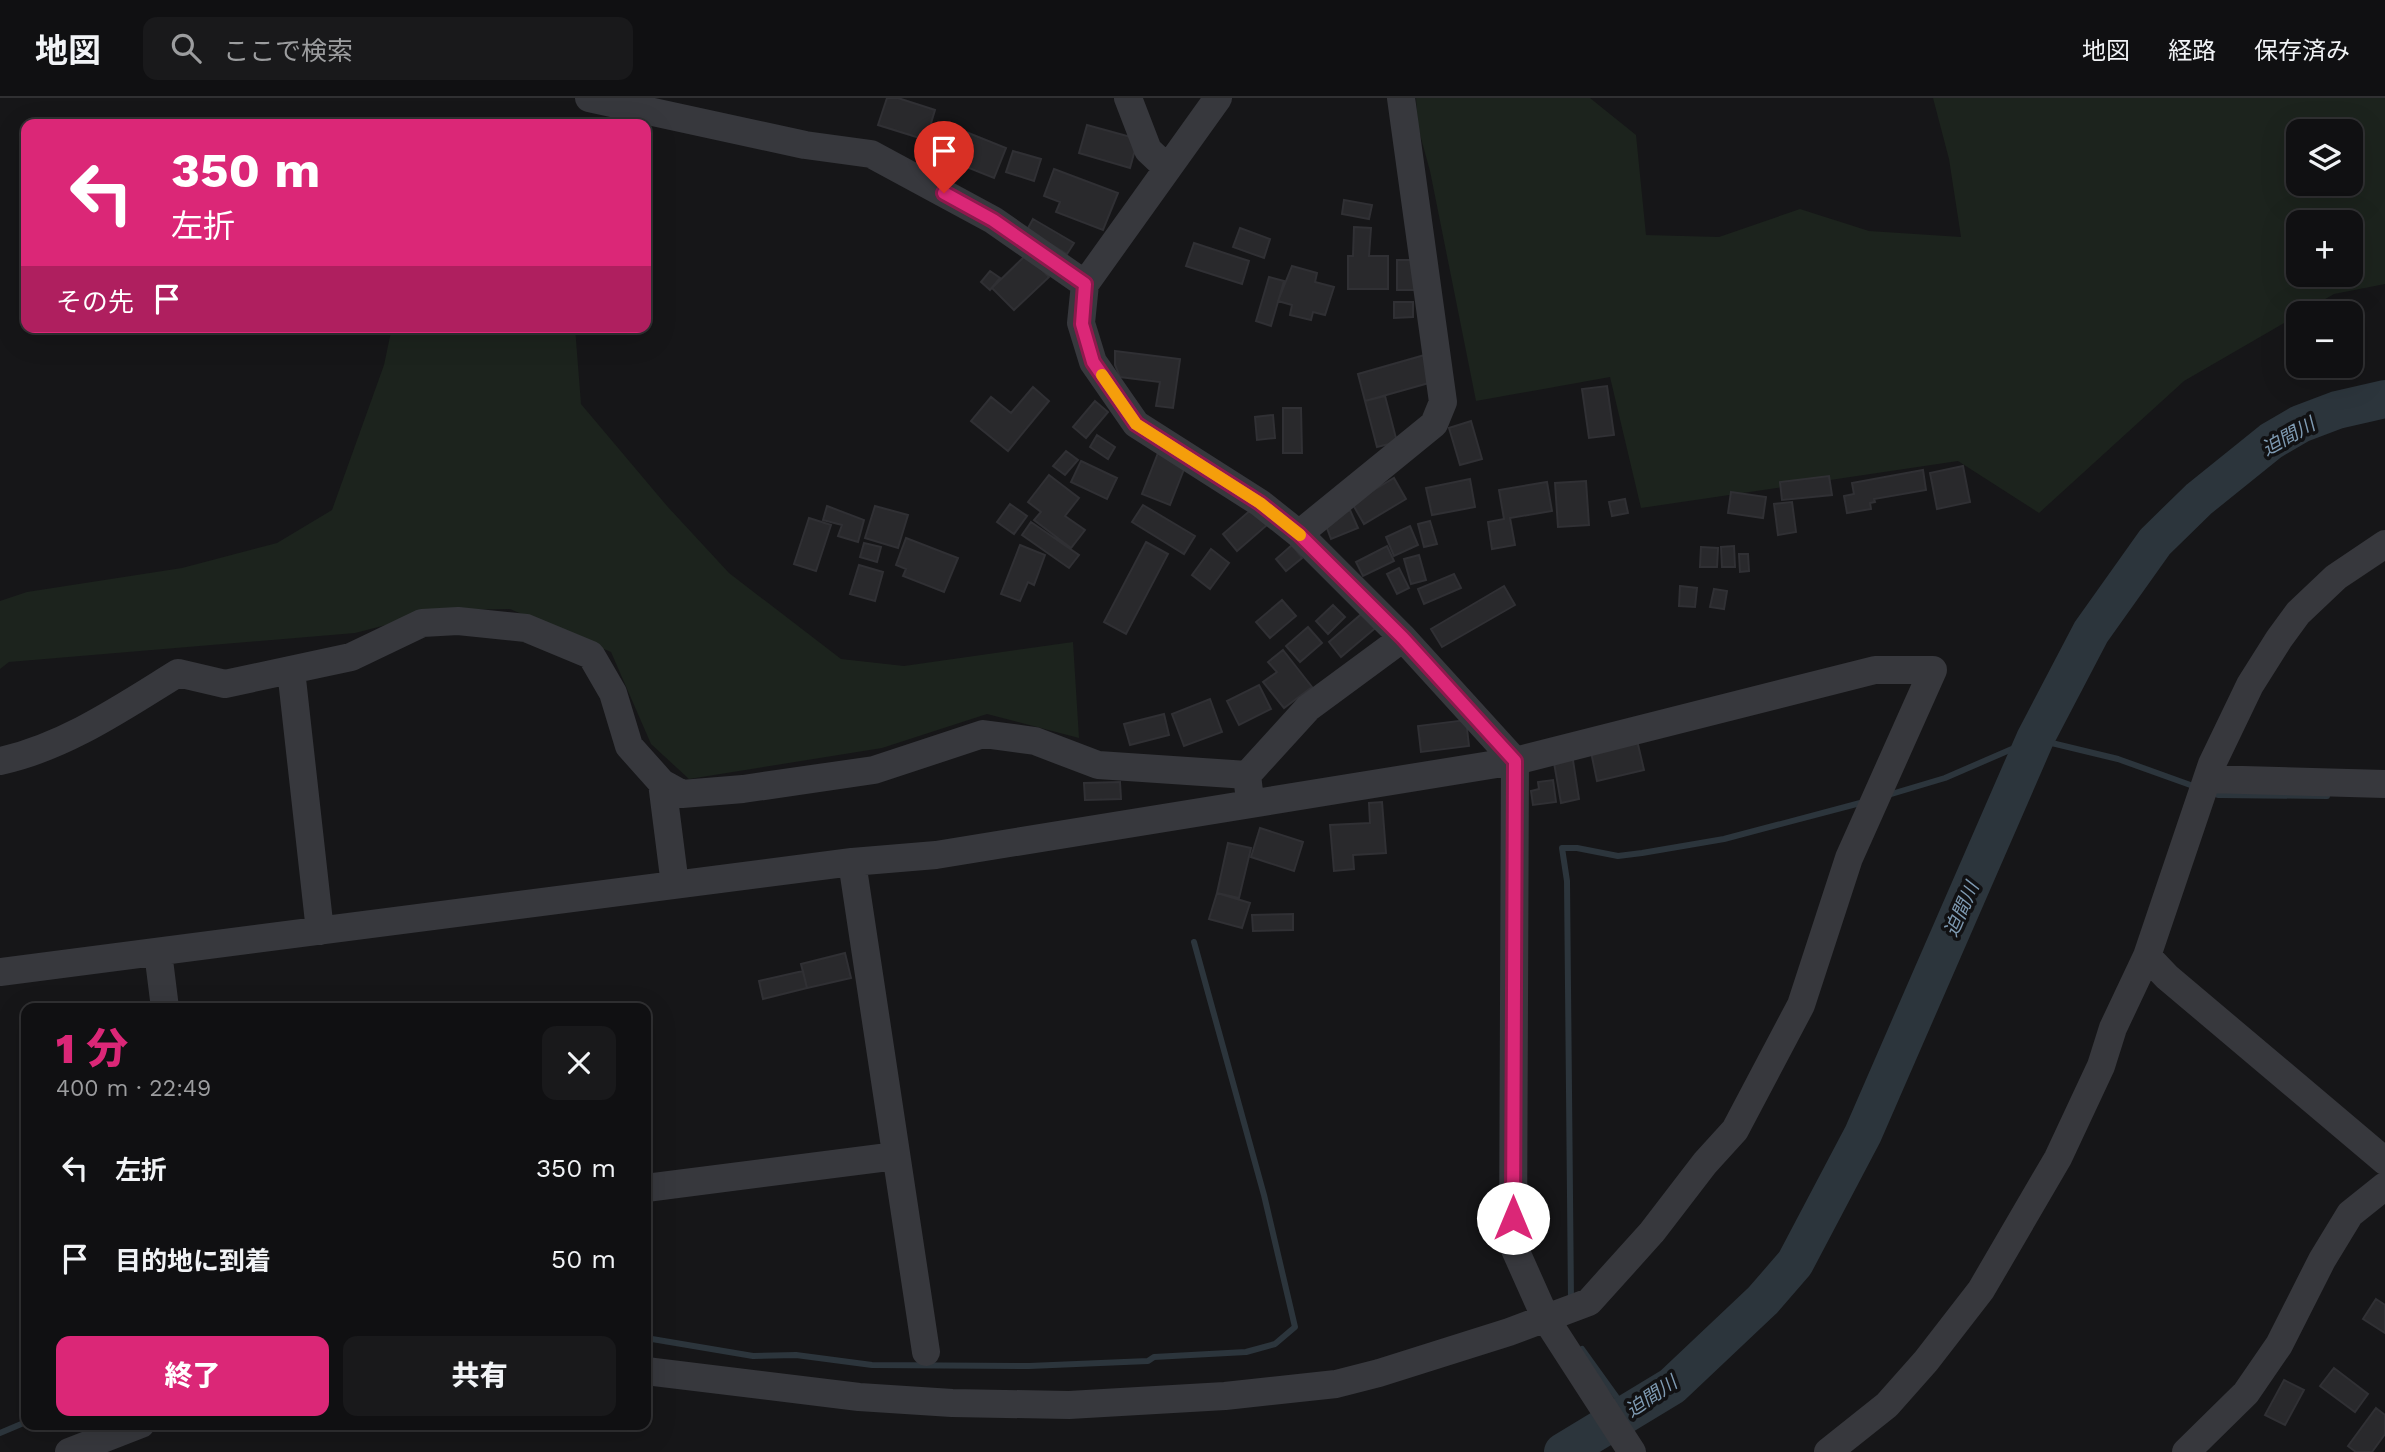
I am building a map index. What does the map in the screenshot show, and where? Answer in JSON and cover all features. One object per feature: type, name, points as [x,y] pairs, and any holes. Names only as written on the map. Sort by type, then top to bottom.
[{"type":"street","points":[[589,98],[805,145],[871,154],[993,220],[1085,284]]},
{"type":"street","points":[[1128,98],[1148,150],[1166,167]]},
{"type":"street","points":[[1218,98],[1166,167],[1085,284],[1082,324],[1093,362],[1136,424],[1260,503],[1299,534],[1403,638],[1515,761],[1513,1245],[1546,1319],[1632,1452]]},
{"type":"street","points":[[1299,534],[1434,424],[1443,402],[1401,98]]},
{"type":"street","points":[[1828,1452],[1886,1405],[1926,1361],[1981,1290],[2058,1158],[2147,956],[2224,736],[2279,639],[2298,613],[2336,577],[2385,544]]},
{"type":"street","points":[[0,761],[20,756],[98,723],[178,673],[225,684],[351,657],[422,623],[458,621],[526,628],[591,655],[612,693],[629,746],[662,783],[682,794],[743,789],[874,770],[983,734],[1035,741],[1098,765],[1247,775]]},
{"type":"street","points":[[1247,775],[1308,709],[1403,638]]},
{"type":"street","points":[[291,670],[320,932]]},
{"type":"street","points":[[0,972],[852,862],[936,855],[1515,761],[1875,670],[1933,670],[1849,858],[1801,1005],[1735,1130],[1705,1163],[1652,1232],[1589,1302],[1546,1319],[1379,1373],[1336,1384],[1225,1395],[1069,1405],[952,1403],[859,1397],[651,1372]]},
{"type":"street","points":[[1247,775],[1251,805]]},
{"type":"street","points":[[2207,779],[2385,784]]},
{"type":"street","points":[[662,783],[674,885]]},
{"type":"street","points":[[852,862],[926,1352]]},
{"type":"street","points":[[158,953],[164,1003]]},
{"type":"street","points":[[2147,956],[2167,977],[2385,1161]]},
{"type":"street","points":[[651,1187],[896,1156]]},
{"type":"street","points":[[2187,1452],[2246,1393],[2279,1345],[2322,1260],[2350,1214],[2385,1186]]},
{"type":"street","points":[[69,1452],[126,1430]]},
{"type":"shaded area","points":[[1416,98],[1590,98],[1636,135],[1646,235],[1719,237],[1800,209],[1869,231],[1961,237],[1949,159],[1933,98],[2385,98],[2385,284],[2334,294],[2322,301],[2286,301],[2286,322],[2184,381],[2039,513],[1958,461],[1641,508],[1610,377],[1476,401],[1430,171],[1418,127]]},
{"type":"shaded area","points":[[391,333],[575,333],[581,404],[667,506],[729,573],[841,659],[904,666],[1073,642],[1079,738],[987,714],[882,748],[689,779],[651,744],[611,652],[510,609],[444,610],[355,633],[9,662],[0,669],[0,601],[27,592],[182,568],[277,543],[332,510],[384,365]]},
{"type":"building","points":[[887,98],[898,98],[935,110],[926,140],[878,125]]},
{"type":"building","points":[[1087,125],[1138,139],[1130,168],[1079,153]]},
{"type":"building","points":[[966,132],[1006,148],[994,178],[954,162]]},
{"type":"building","points":[[1013,151],[1041,159],[1034,181],[1006,172]]},
{"type":"building","points":[[1054,169],[1118,193],[1103,230],[1056,212],[1060,202],[1044,196]]},
{"type":"building","points":[[1344,200],[1372,205],[1369,219],[1342,214]]},
{"type":"building","points":[[1033,219],[1074,243],[1067,254],[1027,230]]},
{"type":"building","points":[[1354,227],[1371,228],[1369,256],[1388,256],[1388,289],[1348,289],[1348,256],[1353,256]]},
{"type":"building","points":[[1240,228],[1270,239],[1264,258],[1233,247]]},
{"type":"building","points":[[1194,243],[1249,261],[1242,284],[1186,266]]},
{"type":"building","points":[[1027,254],[1049,277],[1014,310],[992,288]]},
{"type":"building","points":[[1397,260],[1416,260],[1417,290],[1397,290]]},
{"type":"building","points":[[1292,266],[1317,273],[1315,282],[1334,287],[1325,315],[1313,312],[1311,320],[1290,315],[1292,305],[1278,301]]},
{"type":"building","points":[[990,271],[1000,278],[990,290],[981,282]]},
{"type":"building","points":[[1269,277],[1284,281],[1271,326],[1256,321]]},
{"type":"building","points":[[1394,302],[1413,302],[1413,317],[1394,318]]},
{"type":"building","points":[[1115,351],[1180,359],[1173,408],[1156,406],[1160,382],[1120,377],[1115,365]]},
{"type":"building","points":[[1428,354],[1436,381],[1365,401],[1358,374]]},
{"type":"building","points":[[1607,386],[1614,435],[1589,438],[1582,389]]},
{"type":"building","points":[[1033,387],[1049,401],[1008,451],[971,421],[991,397],[1011,413]]},
{"type":"building","points":[[1385,396],[1397,442],[1377,447],[1365,401]]},
{"type":"building","points":[[1095,401],[1108,412],[1086,438],[1073,427]]},
{"type":"building","points":[[1283,408],[1301,408],[1302,453],[1283,453]]},
{"type":"building","points":[[1273,415],[1275,438],[1257,440],[1255,417]]},
{"type":"building","points":[[1471,421],[1482,459],[1460,465],[1449,428]]},
{"type":"building","points":[[1097,435],[1115,447],[1108,459],[1090,447]]},
{"type":"building","points":[[1066,451],[1078,460],[1065,475],[1053,466]]},
{"type":"building","points":[[1158,453],[1186,464],[1170,505],[1142,494]]},
{"type":"building","points":[[1081,461],[1117,478],[1107,499],[1071,482]]},
{"type":"building","points":[[1963,466],[1970,502],[1937,509],[1930,473]]},
{"type":"building","points":[[1923,470],[1926,490],[1874,499],[1875,502],[1870,503],[1871,509],[1847,513],[1844,496],[1854,494],[1852,483]]},
{"type":"building","points":[[1049,475],[1079,498],[1065,516],[1085,530],[1071,548],[1034,520],[1041,512],[1028,502]]},
{"type":"building","points":[[1829,476],[1832,495],[1782,500],[1780,482]]},
{"type":"building","points":[[1394,478],[1406,499],[1364,524],[1352,503]]},
{"type":"building","points":[[1470,479],[1475,507],[1432,515],[1426,488]]},
{"type":"building","points":[[1586,481],[1589,525],[1558,527],[1555,483]]},
{"type":"building","points":[[1547,482],[1552,511],[1510,518],[1515,545],[1492,549],[1488,522],[1504,519],[1499,490]]},
{"type":"building","points":[[1731,492],[1766,497],[1763,518],[1728,513]]},
{"type":"building","points":[[1625,499],[1628,513],[1612,516],[1609,502]]},
{"type":"building","points":[[1792,502],[1796,532],[1778,535],[1774,504]]},
{"type":"building","points":[[1010,504],[1027,516],[1014,534],[997,522]]},
{"type":"building","points":[[1143,505],[1195,536],[1184,554],[1132,522]]},
{"type":"building","points":[[827,506],[864,520],[858,542],[838,536],[842,525],[823,520]]},
{"type":"building","points":[[875,506],[908,515],[898,548],[865,538]]},
{"type":"building","points":[[1253,508],[1267,525],[1237,551],[1223,534]]},
{"type":"building","points":[[1350,510],[1358,528],[1331,539],[1324,520]]},
{"type":"building","points":[[809,518],[831,525],[816,571],[794,564]]},
{"type":"building","points":[[1430,521],[1437,544],[1424,547],[1418,524]]},
{"type":"building","points":[[1031,522],[1079,555],[1069,568],[1022,535]]},
{"type":"building","points":[[1410,526],[1418,545],[1394,556],[1386,537]]},
{"type":"building","points":[[906,538],[958,558],[944,592],[903,576],[906,569],[896,565]]},
{"type":"building","points":[[1146,542],[1168,554],[1126,634],[1104,622]]},
{"type":"building","points":[[864,543],[881,547],[877,562],[860,557]]},
{"type":"building","points":[[1020,545],[1045,555],[1034,585],[1028,582],[1020,601],[1001,594]]},
{"type":"building","points":[[1292,545],[1302,558],[1286,571],[1276,559]]},
{"type":"building","points":[[1387,546],[1394,561],[1363,576],[1356,562]]},
{"type":"building","points":[[1734,546],[1735,567],[1722,567],[1721,547]]},
{"type":"building","points":[[1701,547],[1718,548],[1717,567],[1700,567]]},
{"type":"building","points":[[1211,549],[1229,563],[1210,589],[1192,575]]},
{"type":"building","points":[[1739,554],[1748,554],[1749,571],[1740,572]]},
{"type":"building","points":[[1419,555],[1426,580],[1411,584],[1404,559]]},
{"type":"building","points":[[859,565],[883,572],[875,601],[850,594]]},
{"type":"building","points":[[1399,568],[1409,588],[1397,594],[1387,574]]},
{"type":"building","points":[[1454,574],[1461,588],[1424,604],[1418,589]]},
{"type":"building","points":[[1504,586],[1515,605],[1442,647],[1431,629]]},
{"type":"building","points":[[1680,586],[1697,588],[1695,607],[1679,606]]},
{"type":"building","points":[[1714,589],[1727,591],[1724,609],[1710,607]]},
{"type":"building","points":[[1282,600],[1296,616],[1270,638],[1256,622]]},
{"type":"building","points":[[1333,605],[1345,617],[1328,634],[1316,621]]},
{"type":"building","points":[[1366,610],[1379,625],[1341,657],[1329,642]]},
{"type":"building","points":[[1308,627],[1322,643],[1300,662],[1286,646]]},
{"type":"building","points":[[1283,650],[1312,687],[1284,708],[1263,682],[1277,672],[1268,662]]},
{"type":"building","points":[[1259,685],[1271,709],[1239,725],[1227,701]]},
{"type":"building","points":[[1210,699],[1222,732],[1184,746],[1172,714]]},
{"type":"building","points":[[1164,714],[1169,735],[1130,745],[1124,724]]},
{"type":"building","points":[[1466,720],[1469,746],[1421,752],[1418,726]]},
{"type":"building","points":[[1636,736],[1644,770],[1597,781],[1590,747]]},
{"type":"building","points":[[1572,754],[1579,799],[1561,803],[1553,757]]},
{"type":"building","points":[[1553,780],[1556,802],[1533,805],[1531,791],[1539,789],[1538,782]]},
{"type":"building","points":[[1120,782],[1121,799],[1085,800],[1084,783]]},
{"type":"building","points":[[1382,802],[1386,853],[1353,855],[1354,869],[1334,871],[1330,825],[1370,823],[1369,803]]},
{"type":"building","points":[[1260,828],[1303,842],[1294,871],[1251,857]]},
{"type":"building","points":[[1228,843],[1251,848],[1239,898],[1217,893]]},
{"type":"building","points":[[1217,893],[1250,903],[1242,928],[1209,919]]},
{"type":"building","points":[[1293,914],[1293,930],[1253,931],[1252,915]]},
{"type":"building","points":[[845,953],[851,978],[807,988],[801,964]]},
{"type":"building","points":[[803,971],[807,988],[763,999],[759,981]]},
{"type":"building","points":[[2376,1299],[2385,1305],[2385,1333],[2363,1319]]},
{"type":"building","points":[[2334,1368],[2368,1394],[2355,1412],[2320,1386]]},
{"type":"building","points":[[2284,1380],[2304,1390],[2285,1425],[2265,1415]]},
{"type":"building","points":[[2376,1408],[2385,1415],[2385,1434],[2372,1452],[2356,1452],[2348,1446]]},
{"type":"waterway","name":"迫間川","points":[[1563,1452],[1672,1386],[1763,1300],[1795,1263],[1863,1134],[2035,739],[2091,632],[2155,542],[2199,499],[2271,441],[2300,424],[2337,410],[2385,399]]},
{"type":"waterway","points":[[1888,795],[1945,778],[2035,739],[2118,759],[2196,787]]},
{"type":"waterway","points":[[2209,792],[2218,795],[2327,796]]},
{"type":"waterway","points":[[1571,1301],[1567,881],[1562,848],[1577,848],[1618,856],[1642,853],[1724,839],[1864,802]]},
{"type":"waterway","points":[[651,1339],[753,1356],[796,1355],[872,1365],[1029,1366],[1148,1361],[1154,1357],[1246,1352],[1275,1344],[1295,1327],[1264,1195],[1194,942]]},
{"type":"waterway","points":[[1582,1349],[1628,1413]]},
{"type":"waterway","points":[[0,1433],[21,1424]]},
{"type":"slow traffic","points":[[1102,375],[1136,424],[1260,503],[1300,535]]},
{"type":"route","points":[[944,193],[993,220],[1085,284],[1082,324],[1093,362],[1136,424],[1260,503],[1299,534],[1403,638],[1515,761],[1513,1218]]}]
